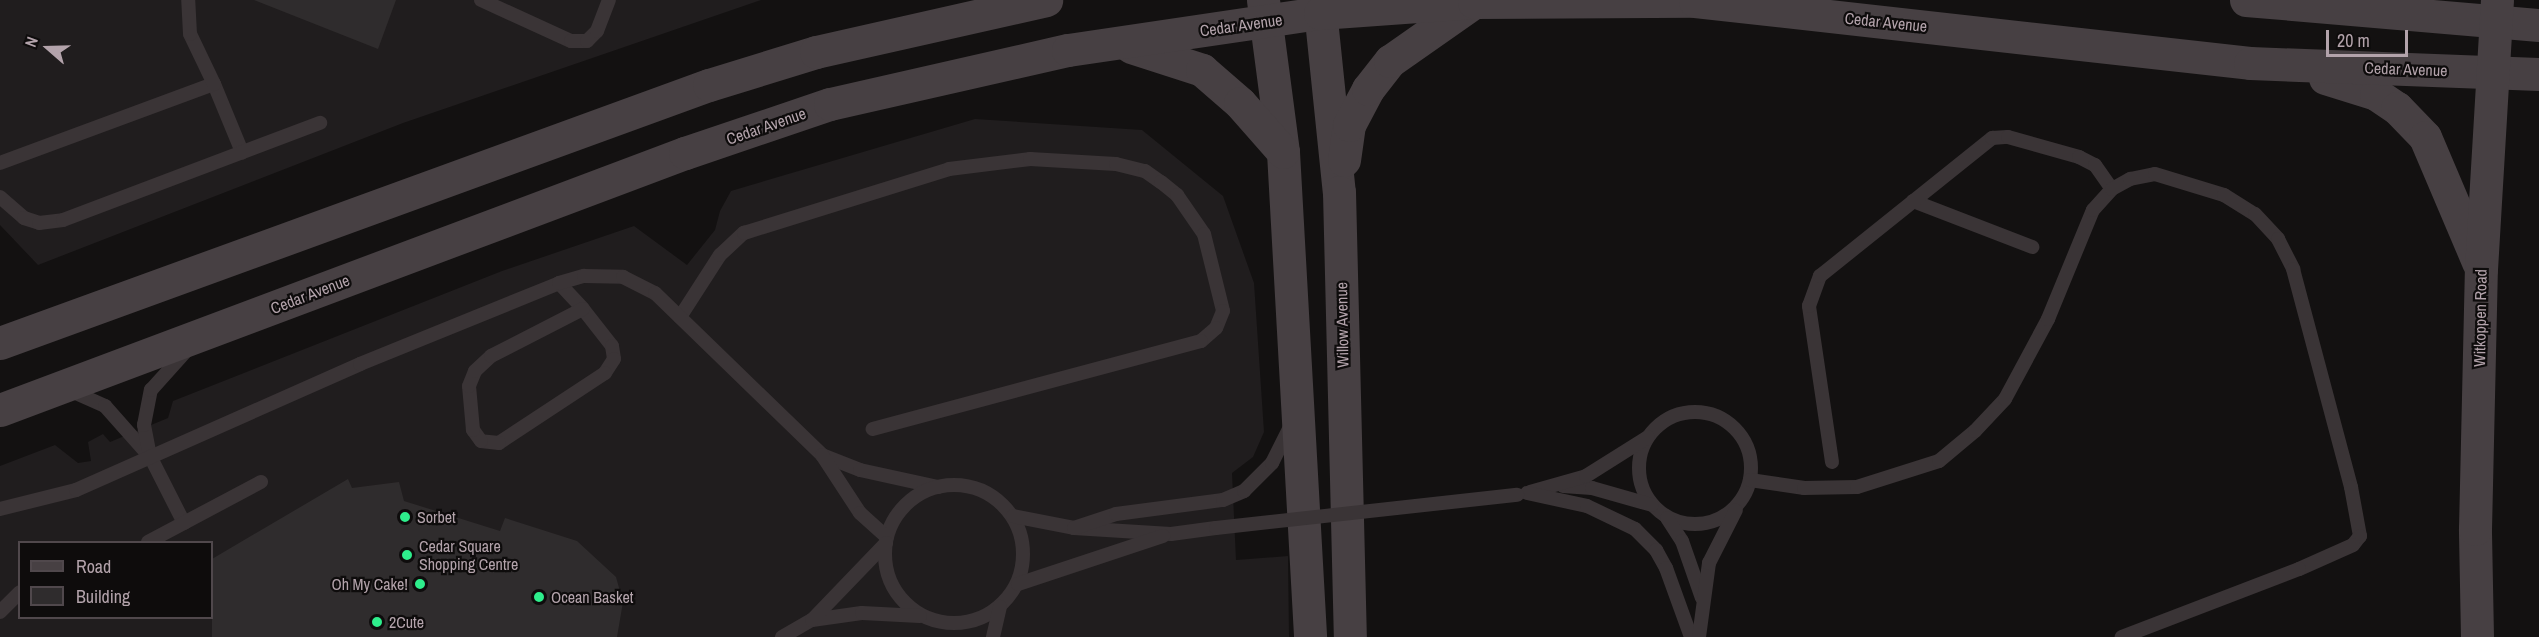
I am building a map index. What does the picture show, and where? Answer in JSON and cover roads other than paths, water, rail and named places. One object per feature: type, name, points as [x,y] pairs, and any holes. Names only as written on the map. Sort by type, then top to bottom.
[{"type":"main road","points":[[0,343],[709,85],[816,52],[1046,0]]},
{"type":"main road","name":"Cedar Avenue","points":[[0,410],[685,153],[830,104],[1068,50],[1119,43],[1264,11],[1474,2],[1695,0],[2250,63],[2539,74]]},
{"type":"main road","points":[[2246,0],[2495,11],[2539,25]]},
{"type":"main road","points":[[1339,192],[1350,124],[1368,89],[1390,61],[1474,2]]},
{"type":"main road","name":"Willow Avenue","points":[[1320,7],[1339,192],[1350,637]]},
{"type":"main road","points":[[1264,11],[1283,152],[1310,637]]},
{"type":"main road","name":"Witkoppen Road","points":[[2477,637],[2475,529],[2481,269],[2495,11]]},
{"type":"main road","points":[[1119,43],[1202,70],[1240,103],[1283,152]]},
{"type":"main road","points":[[2250,63],[2353,85],[2397,108],[2425,137],[2481,269]]},
{"type":"lane","points":[[188,0],[190,34],[242,152]]},
{"type":"lane","points":[[481,0],[571,41],[587,41],[597,31],[609,0]]},
{"type":"lane","points":[[0,164],[214,84]]},
{"type":"lane","points":[[0,197],[24,218],[39,223],[63,220],[320,123]]},
{"type":"lane","points":[[1832,462],[1809,306],[1813,289],[1820,276],[1992,138],[2008,137],[2079,157],[2095,165],[2112,189]]},
{"type":"lane","points":[[680,317],[720,255],[744,233],[949,169],[1030,159],[1116,164],[1145,171],[1178,195],[1204,234],[1223,311],[1216,328],[1201,341],[873,429]]},
{"type":"lane","points":[[1750,480],[1804,489],[1857,486],[1939,460],[1955,449],[2005,399],[2048,320],[2093,210],[2112,189],[2130,179],[2155,174],[2190,182],[2224,195],[2254,214],[2278,239],[2296,280],[2361,528],[2353,545],[2343,550],[2122,637]]},
{"type":"lane","points":[[1913,201],[2032,247]]},
{"type":"lane","points":[[0,509],[76,490],[360,364],[559,283],[584,276],[623,277],[655,293],[822,455],[860,513],[886,540],[886,564],[892,585],[904,604],[922,617]]},
{"type":"lane","points":[[559,283],[583,309],[612,346],[614,359],[605,372],[499,443],[481,441],[472,430],[470,386],[475,371],[491,356],[583,309]]},
{"type":"lane","points":[[151,458],[144,425],[151,390],[160,376],[206,333]]},
{"type":"lane","points":[[62,387],[105,406],[151,458],[184,523]]},
{"type":"lane","points":[[1074,528],[1116,514],[1223,500],[1244,491],[1272,463],[1289,428],[1298,395]]},
{"type":"lane","points":[[1017,584],[1171,534],[1522,494],[1586,476],[1648,437],[1676,415],[1711,413],[1740,433],[1749,450],[1750,480],[1709,564],[1702,600],[1699,637]]},
{"type":"lane","points":[[1648,437],[1639,471],[1642,488],[1652,505],[1667,518],[1682,541],[1702,600]]},
{"type":"lane","points":[[822,455],[860,470],[938,487],[959,485],[980,489],[999,500],[1013,516],[1022,538],[1024,561],[1017,584],[1000,607],[993,637]]},
{"type":"lane","points":[[152,541],[261,482]]},
{"type":"lane","points":[[1551,486],[1592,488],[1652,505]]},
{"type":"lane","points":[[782,637],[812,620],[886,540],[898,514],[915,497],[938,487]]},
{"type":"lane","points":[[1522,494],[1587,506],[1635,529],[1656,550],[1666,568],[1691,637]]},
{"type":"lane","points":[[1667,518],[1685,524],[1705,524],[1723,518],[1738,506]]},
{"type":"lane","points":[[1013,516],[1074,528],[1171,534]]},
{"type":"lane","points":[[0,612],[18,594]]},
{"type":"lane","points":[[812,620],[862,613],[922,617],[939,622],[965,623],[1000,607]]},
{"type":"lane","points":[[939,622],[941,637]]},
{"type":"place","name":"Sorbet","points":[[405,517]]},
{"type":"place","name":"Cedar Square Shopping Centre","points":[[407,555]]},
{"type":"place","name":"Oh My Cake!","points":[[420,584]]},
{"type":"place","name":"Ocean Basket","points":[[539,597]]},
{"type":"place","name":"2Cute","points":[[377,622]]}]
